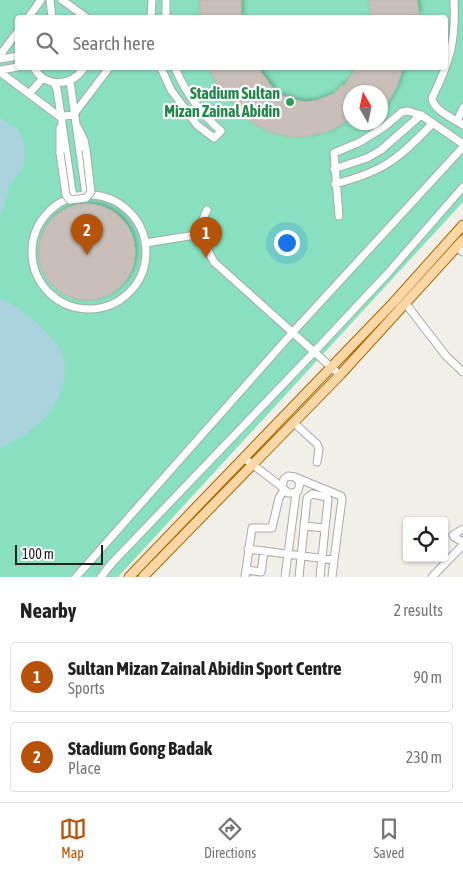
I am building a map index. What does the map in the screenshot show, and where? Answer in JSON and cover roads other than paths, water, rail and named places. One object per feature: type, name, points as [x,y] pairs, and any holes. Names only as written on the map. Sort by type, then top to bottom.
[{"type":"main road","points":[[129,577],[394,302],[463,225]]},
{"type":"main road","points":[[143,577],[460,250],[463,240]]},
{"type":"street","points":[[30,15],[40,0]]},
{"type":"street","points":[[50,0],[52,15]]},
{"type":"street","points":[[62,0],[83,15]]},
{"type":"street","points":[[151,15],[152,0]]},
{"type":"street","points":[[166,0],[166,15]]},
{"type":"street","points":[[448,62],[453,37],[454,0]]},
{"type":"street","points":[[0,55],[15,35]]},
{"type":"street","points":[[0,59],[15,56]]},
{"type":"street","points":[[0,71],[15,68]]},
{"type":"street","points":[[34,70],[43,78],[54,83],[70,81],[82,70]]},
{"type":"street","points":[[0,71],[61,120],[74,118],[109,70]]},
{"type":"street","points":[[162,70],[171,90],[197,125],[214,138],[221,131],[200,112],[189,97],[176,70]]},
{"type":"street","points":[[445,70],[432,101],[436,107],[460,123],[463,108]]},
{"type":"street","points":[[29,94],[43,78]]},
{"type":"street","points":[[70,81],[86,195]]},
{"type":"street","points":[[54,83],[57,89],[73,198]]},
{"type":"street","points":[[76,577],[292,333],[463,145],[421,116],[408,111],[402,112],[360,142],[339,149],[334,153],[339,216]]},
{"type":"street","points":[[334,169],[362,160],[381,150],[421,116]]},
{"type":"street","points":[[61,120],[59,136],[60,153],[66,194],[70,200],[75,200],[86,198],[91,192],[84,140],[74,118]]},
{"type":"street","points":[[336,184],[361,177],[389,163],[407,150],[433,123]]},
{"type":"street","points":[[101,577],[112,563],[388,273],[463,187]]},
{"type":"street","points":[[86,195],[101,196],[114,201],[126,209],[138,223],[145,243],[145,260],[140,277],[133,287],[120,299],[107,305],[90,308],[72,306],[60,301],[50,293],[38,278],[34,266],[32,247],[37,229],[43,218],[57,205],[73,198],[86,195]]},
{"type":"street","points":[[207,210],[202,219],[202,234],[206,248],[214,262],[340,375]]},
{"type":"street","points":[[145,243],[202,234]]},
{"type":"street","points":[[406,304],[446,356],[463,372]]},
{"type":"street","points":[[294,423],[318,444],[318,462]]},
{"type":"street","points":[[244,458],[290,494],[296,492]]},
{"type":"street","points":[[264,551],[260,574],[246,574],[252,528],[272,528],[283,488],[282,482],[288,476]]},
{"type":"street","points":[[268,477],[293,476],[339,495],[342,499],[332,577]]},
{"type":"street","points":[[285,577],[296,492],[300,486],[297,478]]},
{"type":"street","points":[[318,495],[320,487]]},
{"type":"street","points":[[299,577],[307,498],[312,494],[328,498],[320,577]]},
{"type":"street","points":[[304,526],[325,528]]},
{"type":"street","points":[[432,577],[463,543],[452,535],[463,529]]},
{"type":"street","points":[[248,549],[334,560]]},
{"type":"water","points":[[0,118],[18,129],[25,144],[25,159],[23,168],[9,186],[4,208],[0,214]]},
{"type":"water","points":[[0,298],[20,309],[47,333],[59,347],[65,366],[61,392],[49,413],[32,429],[0,449]]},
{"type":"place","name":"Stadium Sultan Mizan Zainal Abidin","points":[[290,102]]},
{"type":"place","name":"Stadium Gong Badak","points":[[87,255]]},
{"type":"place","name":"Sultan Mizan Zainal Abidin Sport Centre","points":[[206,258]]}]
